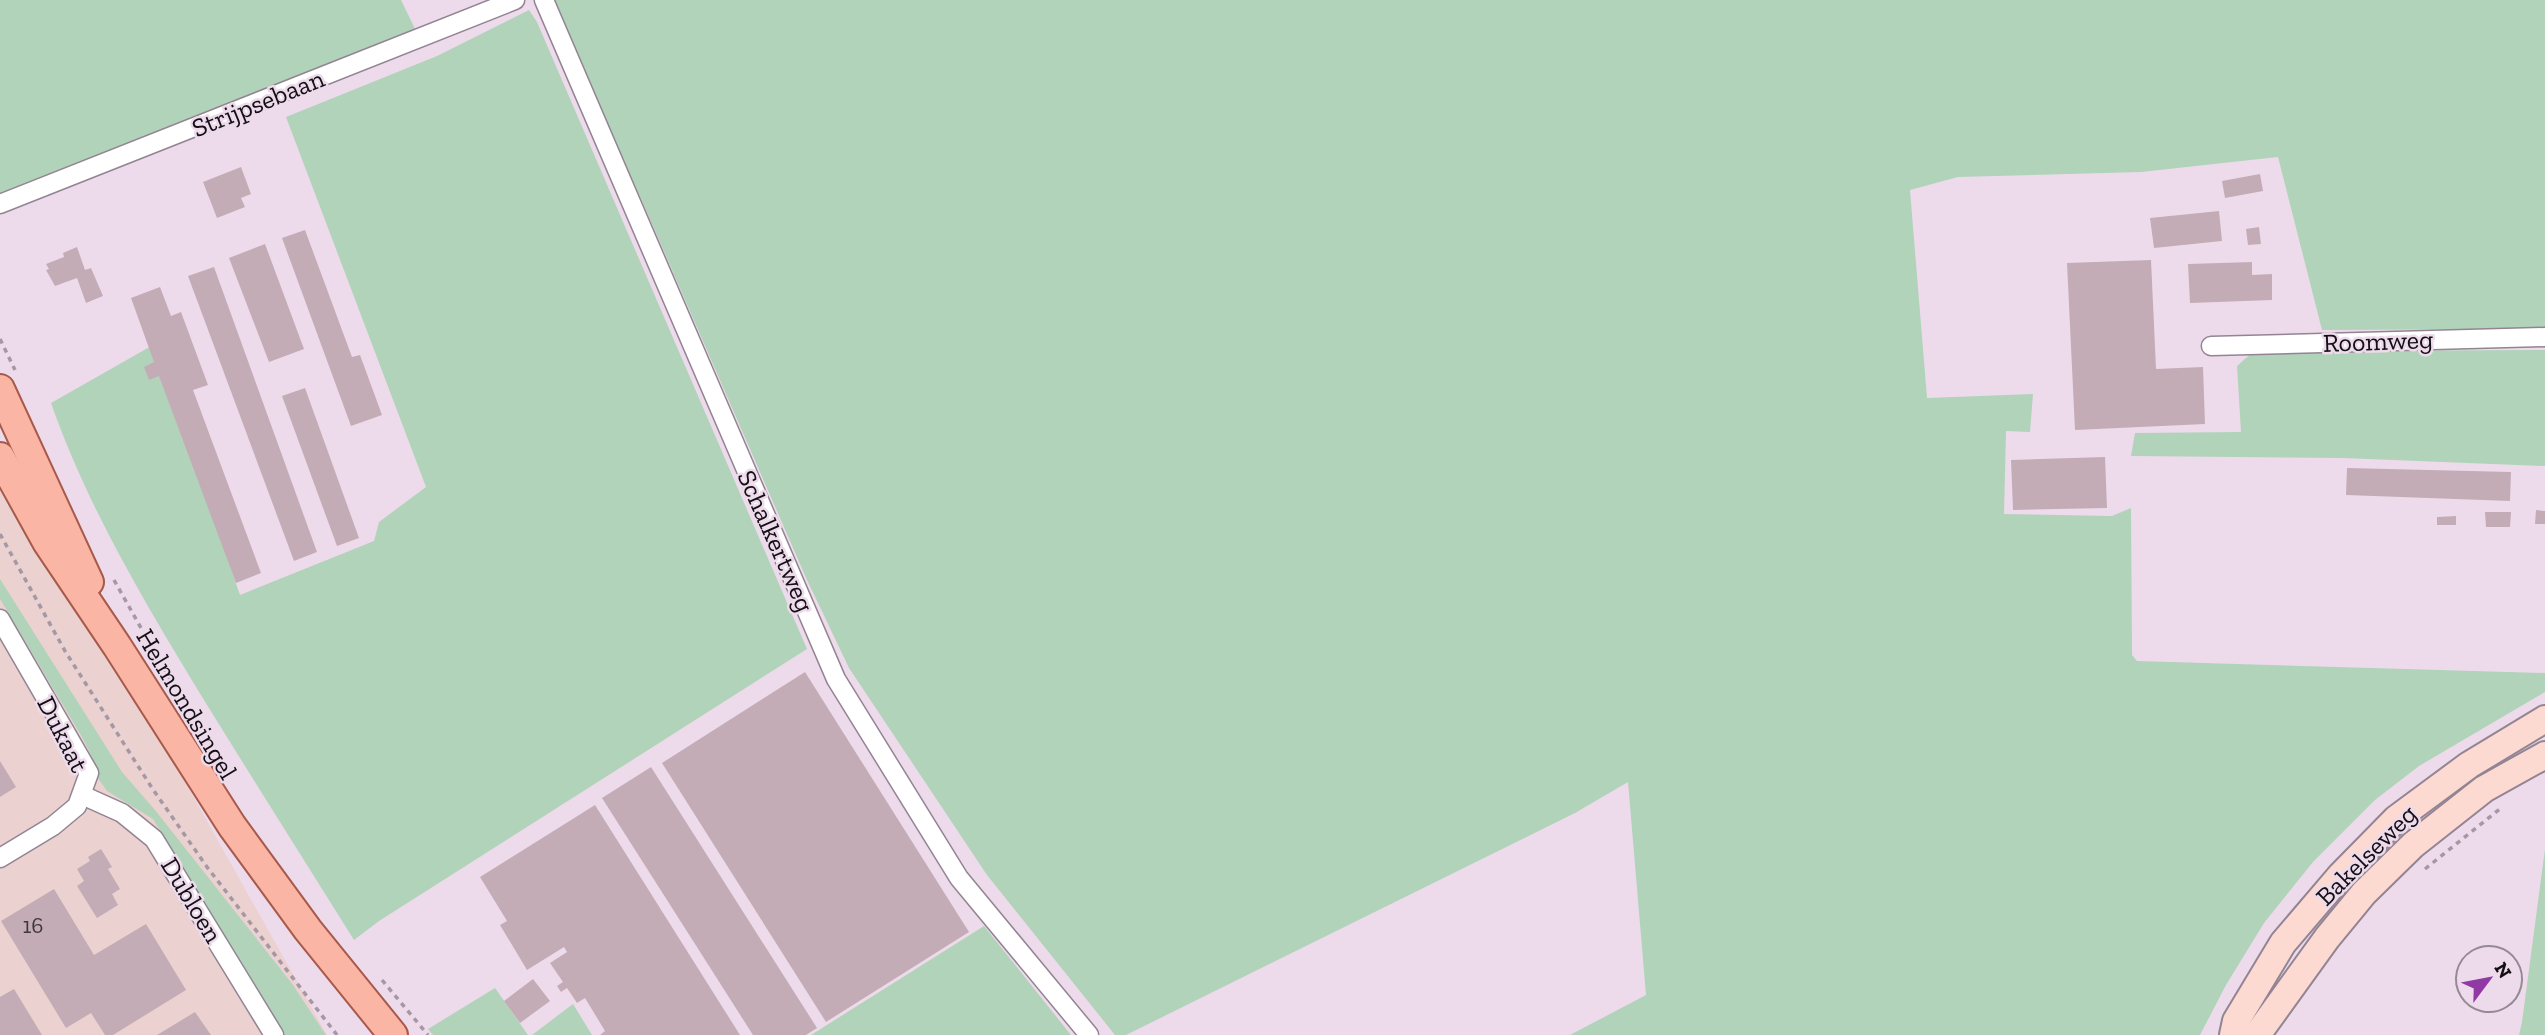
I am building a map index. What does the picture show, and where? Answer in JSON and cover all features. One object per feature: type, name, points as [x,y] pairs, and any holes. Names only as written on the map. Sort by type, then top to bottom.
[{"type":"main road","name":"Helmondsingel","points":[[9,382],[66,530],[117,646]]},
{"type":"main road","name":"Helmondsingel","points":[[0,457],[47,542],[232,826],[309,930],[393,1035]]},
{"type":"main road","name":"Bakelseweg","points":[[2232,1035],[2236,1021],[2283,943],[2341,875],[2396,818],[2469,765],[2545,719]]},
{"type":"main road","name":"Bakelseweg","points":[[2257,1035],[2349,911],[2413,845],[2484,789],[2545,755]]},
{"type":"street","name":"Strijpsebaan","points":[[0,204],[515,0]]},
{"type":"street","name":"Schalkertweg","points":[[544,0],[836,678],[959,878],[1089,1035]]},
{"type":"street","name":"Roomweg","points":[[2211,346],[2545,337]]},
{"type":"street","name":"Dukaat","points":[[0,619],[89,773],[77,806],[53,826],[0,858]]},
{"type":"street","name":"Dubloen","points":[[82,795],[122,813],[154,839],[274,1035]]},
{"type":"path","points":[[0,339],[9,382]]},
{"type":"path","points":[[0,534],[65,651],[152,788],[206,867],[337,1035]]},
{"type":"path","name":"Helmondsingel","points":[[109,571],[174,687]]},
{"type":"path","name":"Bakelseweg","points":[[2421,872],[2509,802]]},
{"type":"path","points":[[376,972],[428,1035]]},
{"type":"shaded area","points":[[0,452],[327,1035],[0,1035]]},
{"type":"green space","points":[[0,0],[401,0],[420,39],[0,203]]},
{"type":"green space","points":[[554,0],[2545,0],[2545,329],[2322,330],[2278,157],[2141,172],[1958,177],[1910,190],[1927,398],[2033,394],[2030,432],[2006,431],[2004,514],[2112,516],[2131,508],[2132,655],[2137,661],[2545,673],[2545,692],[2419,766],[2375,800],[2313,862],[2264,923],[2226,985],[2200,1035],[1570,1035],[1646,995],[1628,782],[1575,813],[1126,1035],[1115,1035],[987,875],[849,668],[807,580],[642,201],[553,10]]},
{"type":"green space","points":[[529,10],[537,22],[807,649],[379,921],[354,940],[207,705],[121,558],[83,482],[51,403],[153,345],[240,595],[374,541],[379,522],[426,487],[286,117],[437,56]]},
{"type":"green space","points":[[2545,350],[2545,466],[2343,458],[2131,456],[2135,433],[2241,432],[2237,366],[2254,351]]},
{"type":"green space","points":[[0,579],[122,772],[293,985],[326,1035],[284,1035],[153,819],[107,791],[93,771],[93,759],[82,737],[0,599]]},
{"type":"green space","points":[[2545,849],[2545,1035],[2519,1035]]},
{"type":"green space","points":[[984,926],[1071,1035],[811,1035]]},
{"type":"green space","points":[[495,988],[528,1035],[433,1035],[428,1029]]},
{"type":"green space","points":[[573,1004],[592,1035],[532,1035]]},
{"type":"building","points":[[241,167],[251,194],[241,198],[245,207],[217,218],[203,182]]},
{"type":"building","points":[[2260,174],[2263,191],[2225,198],[2222,181]]},
{"type":"building","points":[[2219,211],[2222,241],[2154,248],[2150,218]]},
{"type":"building","points":[[2259,227],[2261,244],[2248,245],[2246,229]]},
{"type":"building","points":[[305,230],[352,357],[360,355],[382,415],[351,426],[282,238]]},
{"type":"building","points":[[265,244],[304,349],[269,362],[229,258]]},
{"type":"building","points":[[77,247],[85,270],[91,268],[103,296],[86,303],[77,278],[55,286],[46,270],[49,269],[46,264],[64,257],[63,253]]},
{"type":"building","points":[[2151,260],[2156,369],[2203,367],[2205,424],[2075,430],[2067,263]]},
{"type":"building","points":[[2252,262],[2252,275],[2272,274],[2272,300],[2190,303],[2188,264]]},
{"type":"building","points":[[214,267],[317,552],[294,561],[188,276]]},
{"type":"building","points":[[160,287],[171,316],[181,312],[208,385],[193,390],[261,573],[236,583],[159,376],[149,380],[144,367],[154,362],[131,298]]},
{"type":"building","points":[[305,388],[359,538],[337,546],[282,396]]},
{"type":"building","points":[[2105,457],[2107,508],[2013,510],[2011,460]]},
{"type":"building","points":[[2347,468],[2511,472],[2510,501],[2346,495]]},
{"type":"building","points":[[2536,510],[2545,511],[2545,524],[2535,524]]},
{"type":"building","points":[[2485,512],[2511,512],[2510,527],[2486,527]]},
{"type":"building","points":[[2456,516],[2456,525],[2437,525],[2437,517]]},
{"type":"building","points":[[805,672],[969,932],[826,1022],[662,763]]},
{"type":"building","points":[[0,761],[16,787],[0,797]]},
{"type":"building","points":[[651,767],[817,1028],[806,1035],[753,1035],[602,798]]},
{"type":"building","points":[[595,805],[740,1035],[600,1035],[605,1031],[585,998],[577,1003],[567,988],[561,992],[557,986],[563,982],[550,963],[567,952],[564,947],[527,970],[500,925],[507,921],[480,877]]},
{"type":"building","points":[[101,849],[112,867],[108,869],[120,889],[112,894],[118,905],[97,918],[77,886],[84,881],[77,869],[90,861],[88,857]]},
{"type":"building","points":[[54,889],[94,955],[146,924],[186,990],[113,1035],[105,1035],[91,1013],[66,1028],[1,921]]},
{"type":"building","points":[[533,979],[550,1001],[520,1023],[504,1001]]},
{"type":"building","points":[[14,989],[42,1035],[0,1035],[0,997]]},
{"type":"building","points":[[195,1012],[211,1035],[157,1035]]}]
